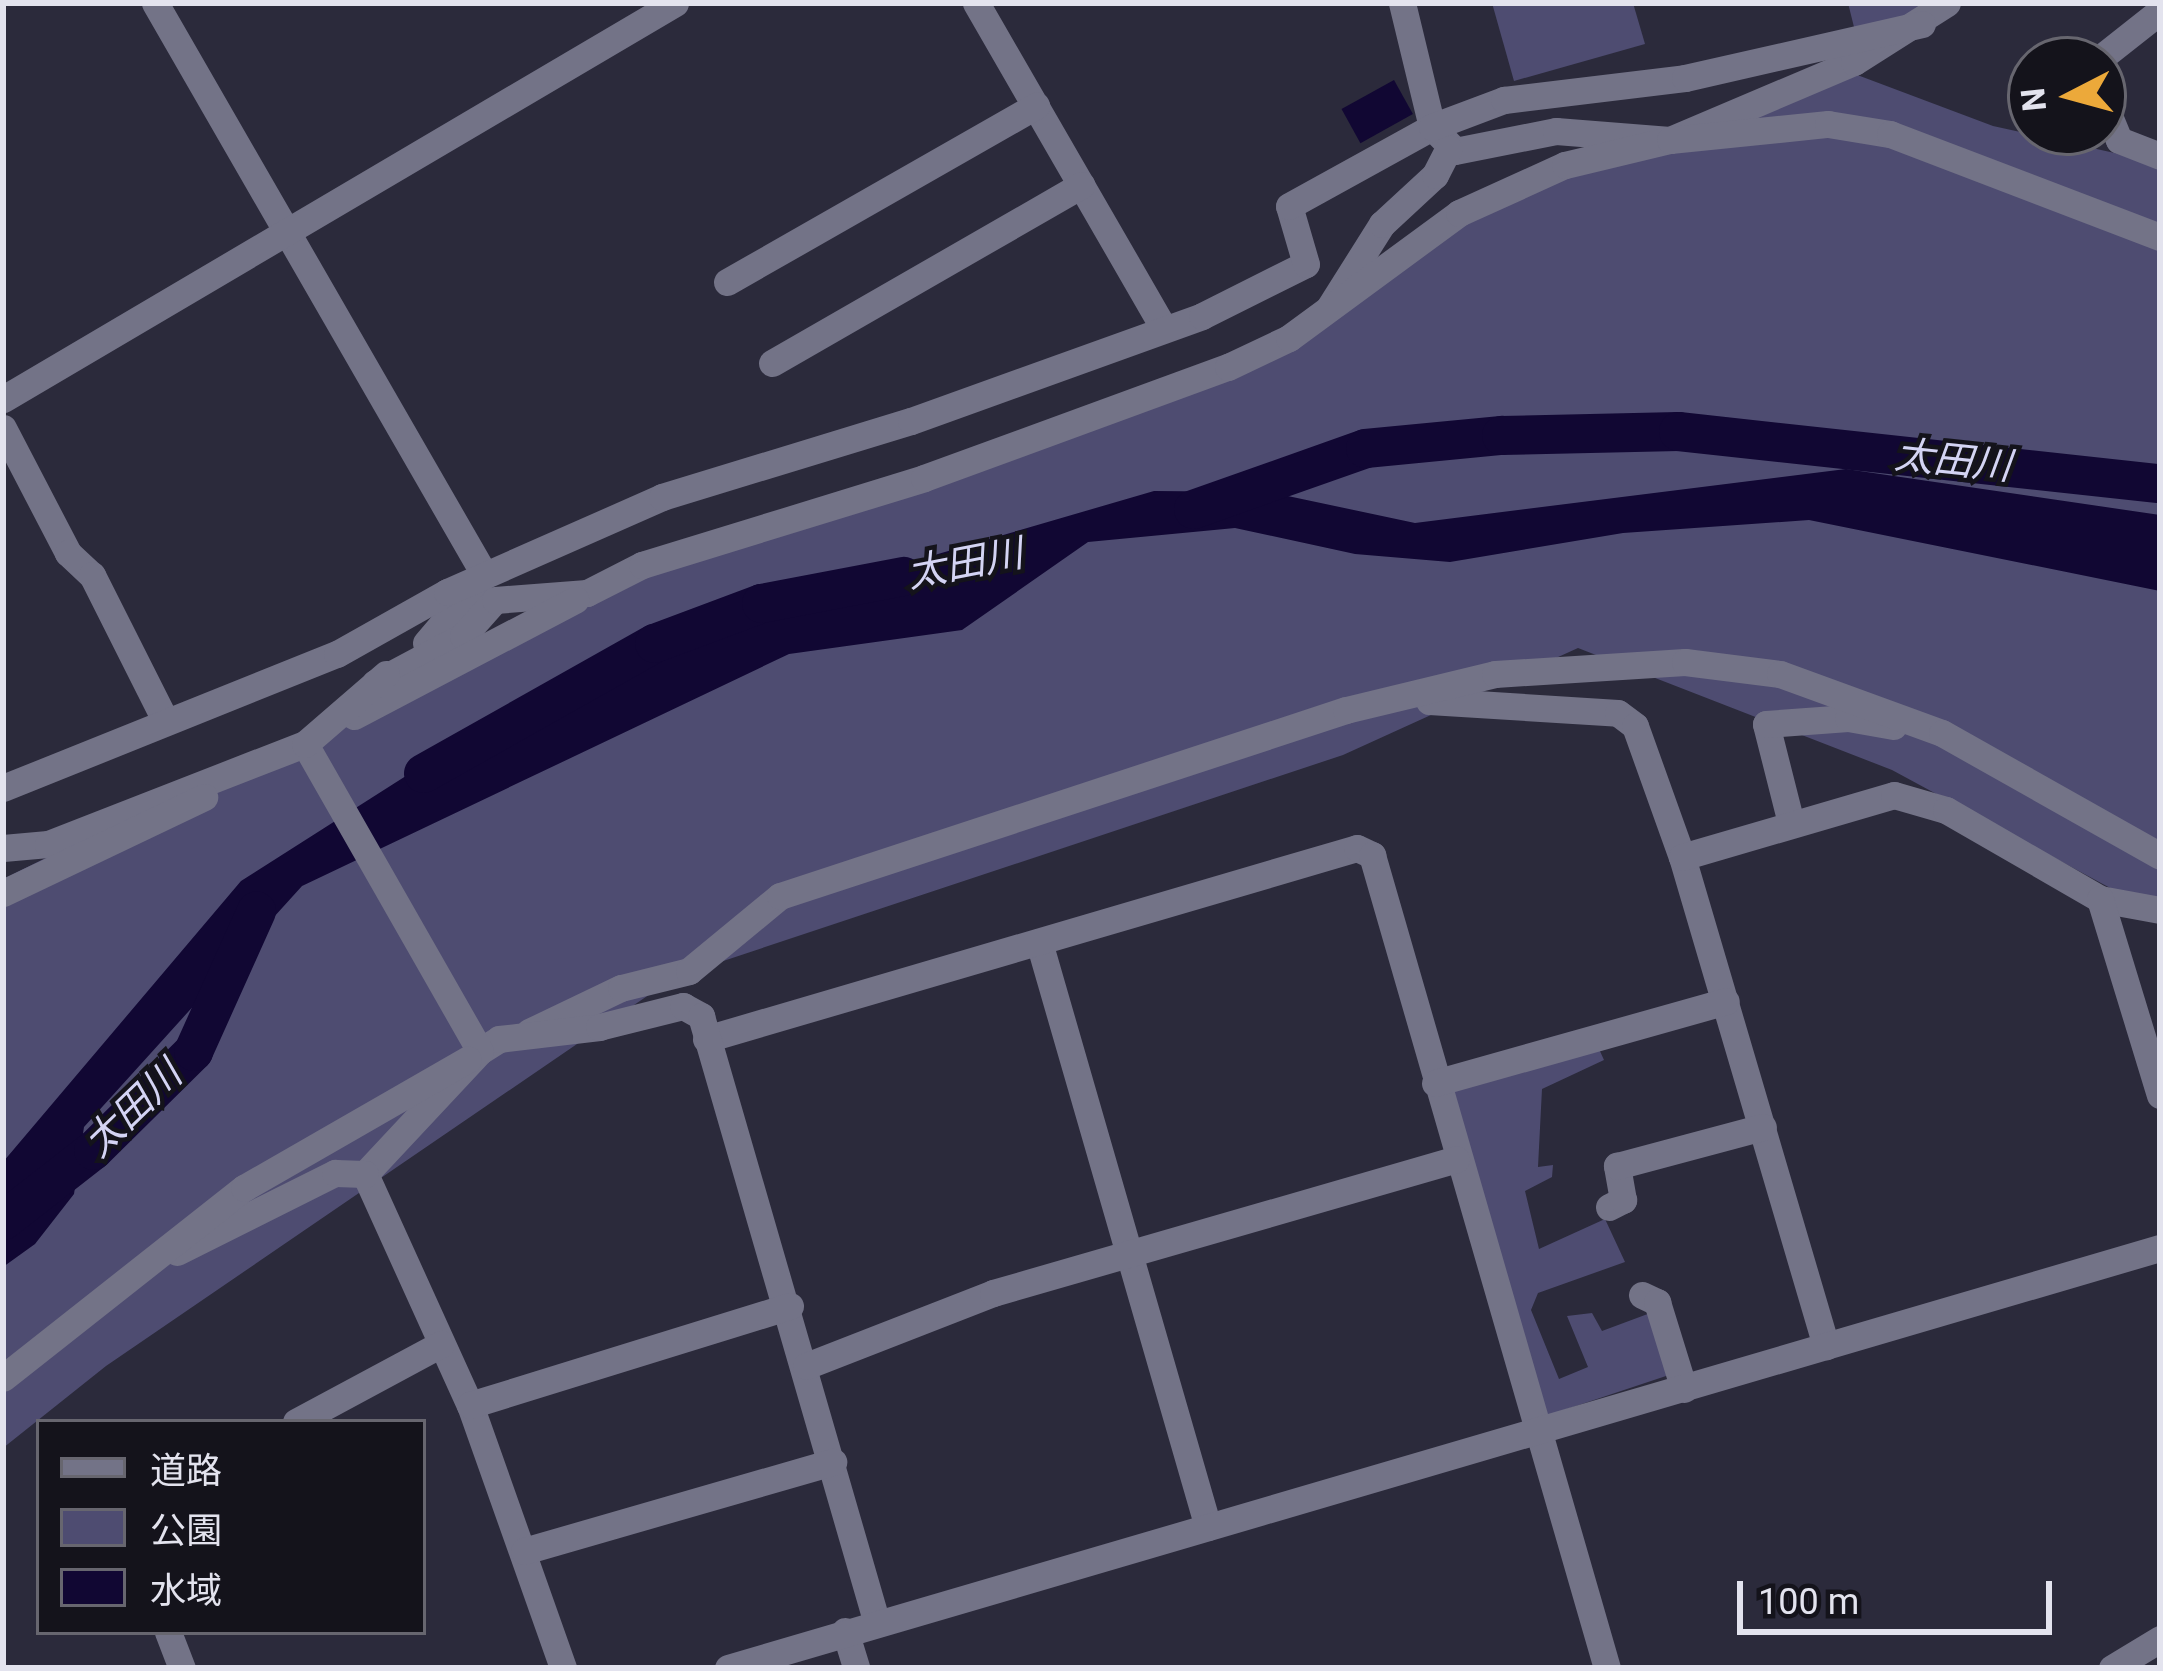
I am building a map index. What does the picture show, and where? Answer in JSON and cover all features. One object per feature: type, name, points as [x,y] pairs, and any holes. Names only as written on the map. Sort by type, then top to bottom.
[{"type":"street","points":[[155,3],[484,574]]},
{"type":"street","points":[[3,399],[675,3]]},
{"type":"street","points":[[976,3],[1164,329]]},
{"type":"street","points":[[1327,312],[1358,256],[1435,175],[1441,137],[1402,3]]},
{"type":"street","points":[[3,893],[307,745],[642,565],[1165,392],[1288,338],[1500,190],[1670,140],[1800,87],[1922,24],[1947,3]]},
{"type":"street","points":[[2127,37],[2160,10]]},
{"type":"street","points":[[3,788],[164,718],[337,654],[484,574],[662,497],[911,421],[1164,329],[1306,264],[1289,206],[1441,137],[1504,100],[1685,78],[1922,24]]},
{"type":"street","points":[[727,282],[1036,106]]},
{"type":"street","points":[[1441,137],[1556,131],[1670,140],[1828,124],[1890,134],[2160,237]]},
{"type":"street","points":[[2127,143],[2160,156]]},
{"type":"street","points":[[772,363],[1081,185]]},
{"type":"street","points":[[3,428],[68,553],[92,575],[164,718]]},
{"type":"street","points":[[3,848],[48,844],[307,745],[445,628],[484,574]]},
{"type":"street","points":[[375,683],[463,636],[495,600],[587,593]]},
{"type":"street","points":[[3,1378],[144,1263],[349,1122],[474,1050],[529,1032],[608,993],[689,971],[780,896],[1406,697],[1495,674],[1685,662],[1780,674],[1933,729],[2160,856]]},
{"type":"street","points":[[1406,697],[1618,713],[1634,726],[1682,857],[1826,1346]]},
{"type":"street","points":[[1791,823],[1766,724],[1848,718],[1928,736],[1933,729]]},
{"type":"street","points":[[307,745],[474,1050]]},
{"type":"street","points":[[1682,857],[1894,795],[1928,801],[2100,899],[2160,910]]},
{"type":"street","points":[[706,1040],[1357,848],[1372,854],[1456,1160],[1607,1668]]},
{"type":"street","points":[[2100,899],[2160,1095]]},
{"type":"street","points":[[1040,941],[1208,1527]]},
{"type":"street","points":[[1435,1083],[1726,1001]]},
{"type":"street","points":[[529,1032],[599,1028],[683,1006],[701,1016],[790,1306],[876,1620]]},
{"type":"street","points":[[144,1263],[335,1174],[365,1174],[474,1050]]},
{"type":"street","points":[[1609,1207],[1623,1200],[1617,1166],[1763,1127]]},
{"type":"street","points":[[806,1366],[1128,1250],[1456,1160]]},
{"type":"street","points":[[365,1174],[470,1405],[563,1668]]},
{"type":"street","points":[[728,1668],[876,1620],[1538,1432],[2160,1248]]},
{"type":"street","points":[[1642,1295],[1657,1302],[1684,1389]]},
{"type":"street","points":[[470,1405],[790,1306]]},
{"type":"street","points":[[302,1419],[441,1344]]},
{"type":"street","points":[[524,1551],[833,1462]]},
{"type":"street","points":[[845,1631],[856,1668]]},
{"type":"street","points":[[169,1635],[182,1668]]},
{"type":"street","points":[[2111,1668],[2160,1639]]},
{"type":"green space","points":[[1492,3],[1633,3],[1645,44],[1514,81]]},
{"type":"green space","points":[[1848,3],[1921,3],[1925,13],[1856,35]]},
{"type":"green space","points":[[1852,73],[2007,129],[2007,156],[2127,156],[2160,163],[2160,906],[2125,896],[1892,770],[1578,648],[1343,755],[675,977],[106,1366],[3,1448],[3,879],[642,565],[1107,413],[1304,327],[1500,191]]},
{"type":"green space","points":[[1594,1038],[1604,1060],[1542,1089],[1538,1167],[1553,1165],[1552,1177],[1525,1191],[1539,1249],[1605,1219],[1625,1262],[1538,1293],[1531,1310],[1559,1379],[1588,1367],[1567,1316],[1592,1313],[1602,1331],[1653,1312],[1672,1374],[1543,1417],[1447,1088]]},
{"type":"water","points":[[1394,80],[1413,114],[1360,143],[1342,109]]},
{"type":"water","points":[[1846,469],[2160,515],[2160,591],[1809,520],[1623,533],[1450,562],[1355,554],[1235,528],[1088,542],[962,630],[789,654],[302,886],[84,1127],[74,1194],[35,1244],[3,1267],[3,1162],[241,881],[409,774],[673,652],[938,554],[1154,491],[1269,492],[1415,523]]},
{"type":"waterway","name":"太田川","points":[[1193,509],[1365,448],[1501,435],[1678,431],[2160,483]]},
{"type":"waterway","name":"太田川","points":[[423,773],[654,643],[761,603],[903,576]]},
{"type":"waterway","name":"太田川","points":[[3,1220],[93,1150],[193,1051],[256,911]]}]
